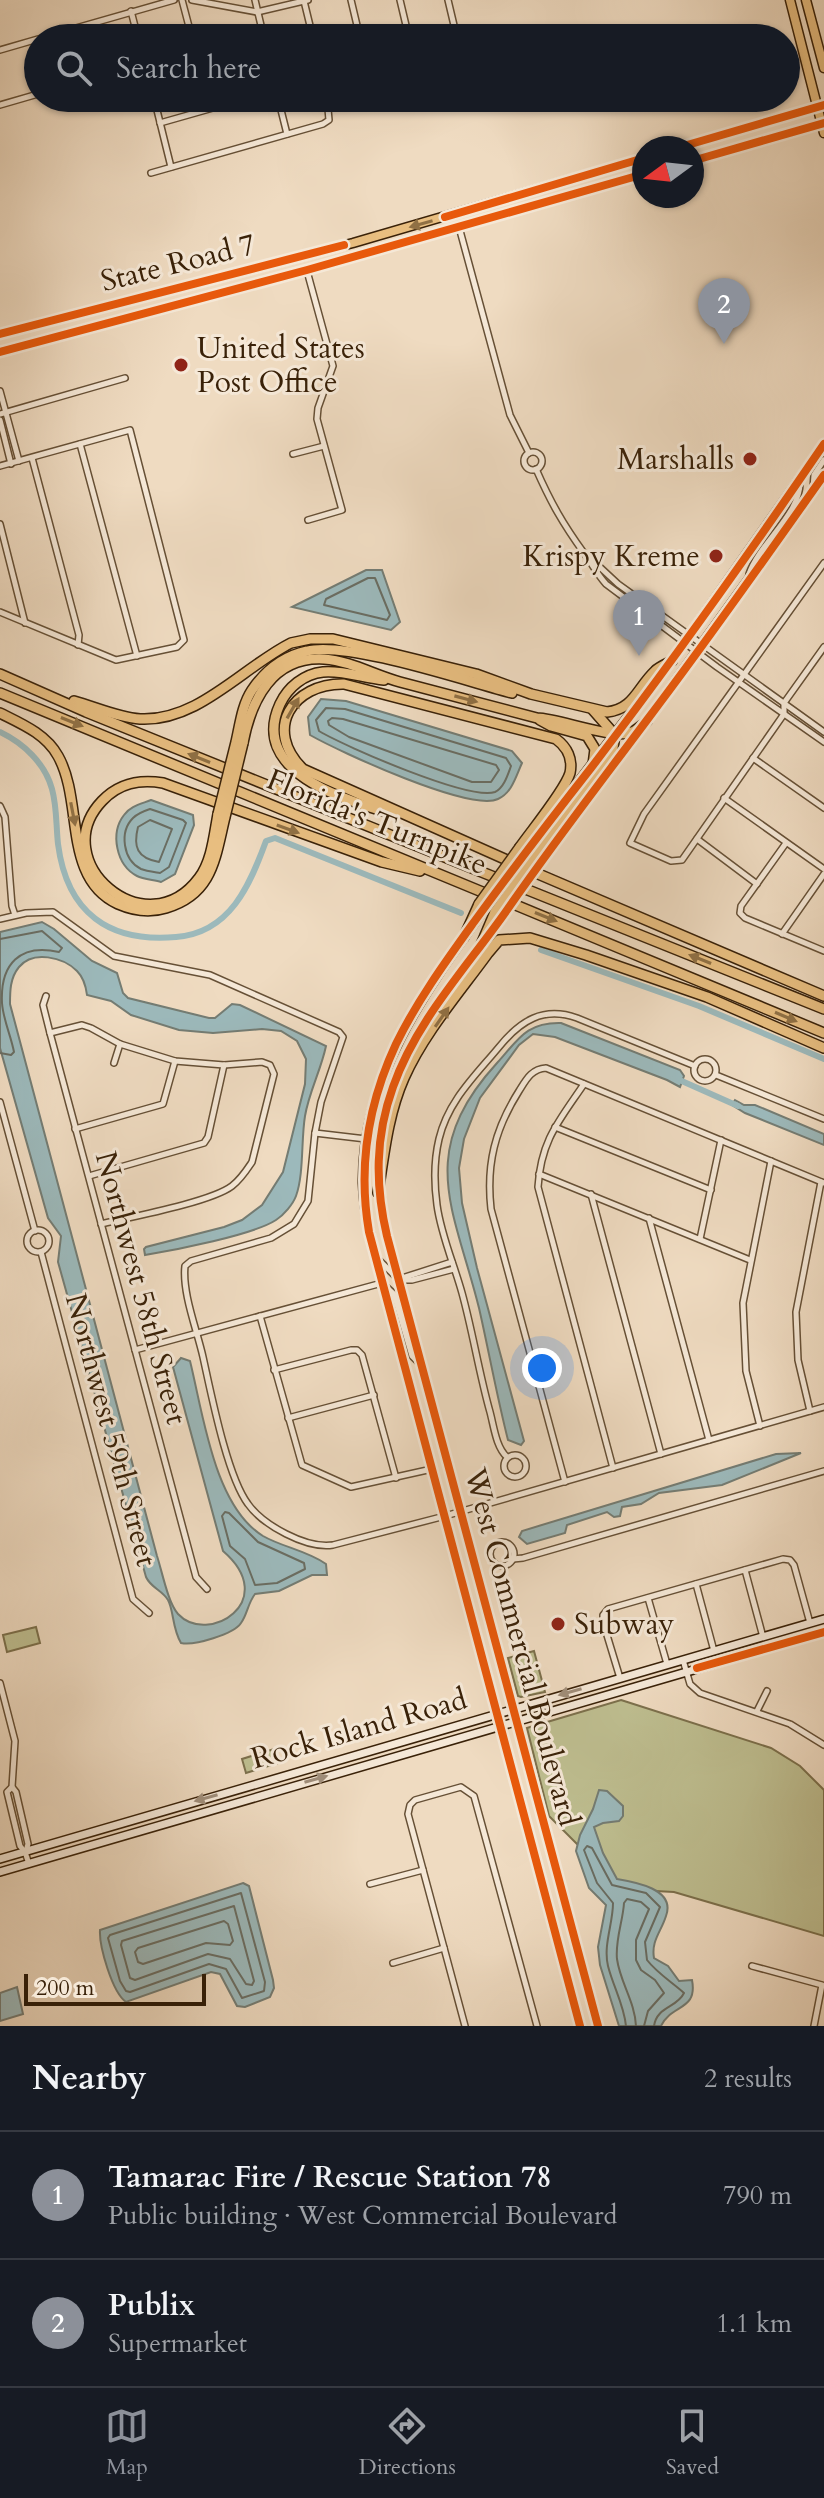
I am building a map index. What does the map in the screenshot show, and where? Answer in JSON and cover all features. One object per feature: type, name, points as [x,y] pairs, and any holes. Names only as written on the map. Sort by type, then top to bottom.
[{"type":"highway","points":[[54,696],[127,717],[164,718],[192,707],[276,650],[310,639],[333,639],[476,674],[531,694],[607,712],[624,708],[655,671],[672,661]]},
{"type":"highway","points":[[448,878],[382,862],[163,783],[147,780],[116,789],[96,806],[87,833],[89,859],[102,884],[113,894],[125,900],[148,904],[177,898],[200,877],[207,864],[222,816],[240,743],[251,691],[271,668],[309,650],[331,649],[401,663],[514,693],[531,694]]},
{"type":"highway","points":[[240,743],[252,705],[264,685],[286,668],[303,661],[323,659],[362,667],[395,680],[537,718],[553,719],[615,735],[634,732],[647,721]]},
{"type":"highway","points":[[395,680],[336,672],[321,672],[307,677],[291,687],[283,699],[274,725],[275,739],[287,764],[303,778],[374,809],[413,820]]},
{"type":"highway","name":"Florida's Turnpike","points":[[0,674],[86,712],[824,1009]]},
{"type":"highway","points":[[480,947],[499,914],[532,852],[569,776],[567,751],[556,739],[344,684],[327,683],[308,690],[294,701],[284,733],[295,761],[313,774],[413,820],[824,996]]},
{"type":"highway","name":"Florida's Turnpike","points":[[0,693],[824,1033]]},
{"type":"highway","points":[[593,710],[615,735]]},
{"type":"highway","points":[[0,713],[40,735],[59,757],[82,862],[94,884],[114,903],[128,909],[153,911],[179,904],[193,896],[213,870],[222,816]]},
{"type":"highway","points":[[537,718],[551,726],[587,736],[595,749],[593,765]]},
{"type":"highway","points":[[464,937],[482,906],[532,852],[613,748],[615,735]]},
{"type":"highway","points":[[378,1193],[390,1118],[405,1077],[431,1033],[499,940],[530,938],[586,955],[707,997],[824,1048]]},
{"type":"main road","points":[[790,0],[797,24]]},
{"type":"main road","points":[[806,0],[824,68]]},
{"type":"main road","points":[[704,158],[823,127],[800,35]]},
{"type":"main road","points":[[800,112],[820,106]]},
{"type":"main road","points":[[704,140],[800,112]]},
{"type":"main road","name":"State Road 7","points":[[0,334],[316,252],[632,161]]},
{"type":"main road","points":[[586,191],[595,183],[600,170]]},
{"type":"main road","name":"State Road 7","points":[[0,352],[162,306],[307,270],[632,178]]},
{"type":"main road","points":[[459,227],[464,215],[474,208]]},
{"type":"main road","points":[[436,234],[455,214]]},
{"type":"main road","points":[[307,270],[309,259],[316,252]]},
{"type":"main road","points":[[162,306],[174,299],[180,287]]},
{"type":"main road","points":[[532,852],[672,661],[824,444]]},
{"type":"main road","points":[[532,852],[647,721],[824,475]]},
{"type":"main road","name":"West Commercial Boulevard","points":[[464,937],[424,994],[395,1045],[379,1089],[366,1139],[365,1211],[580,2026]]},
{"type":"main road","name":"West Commercial Boulevard","points":[[480,947],[425,1022],[393,1087],[382,1125],[377,1166],[378,1193],[398,1279],[598,2026]]},
{"type":"main road","name":"Rock Island Road","points":[[0,1859],[824,1619]]},
{"type":"main road","name":"Rock Island Road","points":[[0,1872],[824,1632]]},
{"type":"street","points":[[87,24],[174,0]]},
{"type":"street","points":[[182,0],[188,24]]},
{"type":"street","points":[[192,0],[257,12],[306,0],[310,24]]},
{"type":"street","points":[[255,0],[260,24]]},
{"type":"street","points":[[351,0],[357,24]]},
{"type":"street","points":[[400,0],[406,24]]},
{"type":"street","points":[[448,0],[454,24]]},
{"type":"street","points":[[131,11],[134,24]]},
{"type":"street","points":[[0,50],[24,43]]},
{"type":"street","points":[[0,105],[24,98]]},
{"type":"street","points":[[157,112],[171,167]]},
{"type":"street","points":[[160,123],[199,112]]},
{"type":"street","points":[[282,112],[287,134]]},
{"type":"street","points":[[151,173],[323,124],[329,120],[328,112]]},
{"type":"street","points":[[459,227],[510,415],[529,453]]},
{"type":"street","points":[[307,270],[333,366],[317,419],[342,510],[308,520]]},
{"type":"street","points":[[2,415],[125,378]]},
{"type":"street","points":[[0,391],[11,464]]},
{"type":"street","points":[[2,415],[19,461]]},
{"type":"street","points":[[0,466],[130,430],[184,640],[177,647],[116,660],[0,612]]},
{"type":"street","points":[[80,444],[137,656]]},
{"type":"street","points":[[293,454],[324,446]]},
{"type":"street","points":[[535,452],[542,458],[541,466],[536,469],[525,465],[529,453],[535,452]]},
{"type":"street","points":[[32,458],[79,635],[78,645]]},
{"type":"street","points":[[812,491],[814,475],[824,460]]},
{"type":"street","points":[[536,469],[554,510],[606,584],[633,605],[744,674],[823,736]]},
{"type":"street","points":[[744,586],[754,559],[799,497],[800,479]]},
{"type":"street","points":[[0,524],[25,623]]},
{"type":"street","points":[[587,556],[739,683],[823,736]]},
{"type":"street","points":[[824,563],[644,814],[630,843],[671,861],[682,860],[784,714],[784,703],[824,647]]},
{"type":"street","points":[[633,605],[639,599]]},
{"type":"street","points":[[753,758],[824,808]]},
{"type":"street","points":[[724,798],[824,872],[782,934]]},
{"type":"street","points":[[0,806],[5,817],[15,915]]},
{"type":"street","points":[[697,839],[757,884]]},
{"type":"street","points":[[786,843],[741,906],[740,913],[745,918],[824,951]]},
{"type":"street","points":[[0,919],[53,912],[109,955],[210,975],[339,1032],[343,1037],[321,1102],[308,1201],[294,1224],[271,1238],[191,1261],[185,1266],[197,1333],[235,1478],[240,1492],[260,1518],[274,1527],[324,1546],[445,1516],[824,1407]]},
{"type":"street","name":"Northwest 58th Street","points":[[46,996],[43,1005],[50,1033],[196,1577],[207,1589]]},
{"type":"street","points":[[507,1457],[498,1441],[478,1368],[473,1333],[439,1219],[435,1187],[436,1156],[443,1125],[465,1087],[513,1030],[526,1020],[547,1013],[562,1013],[577,1018],[695,1066]]},
{"type":"street","points":[[50,1033],[82,1025],[120,1044],[175,1061],[224,1065],[262,1062],[270,1065],[274,1074],[252,1162],[233,1186],[209,1196],[101,1224]]},
{"type":"street","points":[[114,1063],[120,1044]]},
{"type":"street","points":[[703,1059],[710,1059],[716,1064],[716,1075],[711,1080],[701,1081],[696,1076],[695,1066],[703,1059]]},
{"type":"street","points":[[75,1129],[163,1104],[175,1061]]},
{"type":"street","points":[[89,1176],[204,1143],[224,1065]]},
{"type":"street","points":[[565,1482],[491,1209],[488,1183],[496,1132],[530,1074],[538,1068],[546,1068],[822,1182],[796,1312],[798,1360],[810,1411]]},
{"type":"street","points":[[716,1075],[824,1119]]},
{"type":"street","points":[[584,1084],[546,1141],[538,1187],[613,1468]]},
{"type":"street","name":"Northwest 59th Street","points":[[0,1102],[35,1231]]},
{"type":"street","points":[[555,1127],[711,1190]]},
{"type":"street","points":[[315,1133],[366,1139]]},
{"type":"street","points":[[700,1239],[721,1140]]},
{"type":"street","points":[[760,1426],[746,1371],[742,1335],[743,1303],[771,1161]]},
{"type":"street","points":[[539,1174],[750,1260]]},
{"type":"street","points":[[591,1194],[661,1454]]},
{"type":"street","points":[[649,1218],[709,1440]]},
{"type":"street","name":"Northwest 59th Street","points":[[35,1231],[42,1231],[48,1238],[46,1248],[41,1252],[32,1251],[27,1243],[30,1234],[35,1231]]},
{"type":"street","name":"Northwest 59th Street","points":[[41,1252],[133,1599],[149,1613]]},
{"type":"street","name":"West Commercial Boulevard","points":[[375,1253],[384,1268],[398,1279]]},
{"type":"street","points":[[398,1279],[412,1280],[453,1265]]},
{"type":"street","points":[[135,1350],[382,1283]]},
{"type":"street","name":"West Commercial Boulevard","points":[[382,1283],[394,1294],[412,1356],[422,1366]]},
{"type":"street","points":[[260,1316],[302,1465],[351,1487],[433,1469]]},
{"type":"street","points":[[274,1370],[357,1350],[362,1355],[396,1478]]},
{"type":"street","points":[[288,1418],[374,1395]]},
{"type":"street","points":[[513,1454],[523,1458],[526,1465],[522,1474],[516,1477],[506,1474],[503,1467],[507,1457],[513,1454]]},
{"type":"street","points":[[513,1559],[514,1551],[509,1544],[497,1543],[492,1549],[492,1560],[498,1565],[505,1565],[513,1559],[824,1471]]},
{"type":"street","points":[[620,1678],[603,1615],[608,1609],[783,1559],[790,1560],[794,1565],[810,1623]]},
{"type":"street","points":[[745,1570],[763,1637]]},
{"type":"street","points":[[696,1584],[714,1651]]},
{"type":"street","points":[[648,1598],[667,1664]]},
{"type":"street","points":[[683,1660],[694,1689],[700,1693],[790,1724],[824,1745]]},
{"type":"street","points":[[0,1683],[15,1741],[12,1787],[16,1792],[28,1844],[25,1852],[29,1864]]},
{"type":"street","points":[[757,1711],[767,1691]]},
{"type":"street","points":[[817,1739],[824,1730]]},
{"type":"street","points":[[465,2026],[408,1814],[415,1800],[461,1787],[474,1796],[537,2026]]},
{"type":"street","points":[[370,1884],[423,1870]]},
{"type":"street","points":[[393,1963],[444,1948]]},
{"type":"street","points":[[752,1966],[822,1985],[814,2026]]},
{"type":"green space","points":[[36,1627],[40,1643],[7,1652],[3,1635]]},
{"type":"green space","points":[[534,1651],[545,1692],[521,1697],[518,1696],[508,1658]]},
{"type":"green space","points":[[621,1700],[771,1748],[800,1766],[824,1790],[824,1936],[674,1892],[618,1889],[549,1816],[527,1728]]},
{"type":"green space","points":[[274,1749],[278,1763],[246,1773],[242,1759]]},
{"type":"water","points":[[366,570],[382,570],[400,622],[391,630],[292,607]]},
{"type":"water","points":[[321,699],[346,701],[512,751],[522,763],[510,788],[498,799],[483,801],[434,789],[375,766],[310,735],[308,717]]},
{"type":"water","points":[[151,800],[193,815],[194,825],[175,874],[161,882],[139,877],[130,871],[117,848],[117,831],[126,812]]},
{"type":"water","points":[[42,922],[92,961],[117,973],[123,993],[128,998],[209,1018],[215,1018],[232,1004],[240,1005],[326,1046],[305,1116],[299,1187],[288,1209],[276,1220],[250,1231],[145,1255],[146,1247],[224,1227],[242,1220],[262,1205],[283,1172],[305,1084],[306,1059],[297,1041],[281,1031],[262,1029],[213,1033],[179,1030],[131,1015],[111,1001],[87,995],[79,973],[56,959],[40,957],[25,962],[16,971],[11,985],[10,1004],[157,1556],[174,1609],[191,1623],[206,1625],[221,1621],[234,1613],[242,1601],[245,1586],[239,1569],[223,1551],[173,1367],[181,1358],[190,1361],[213,1457],[233,1503],[246,1522],[263,1536],[326,1564],[327,1575],[312,1575],[279,1591],[255,1594],[237,1627],[204,1641],[181,1643],[168,1600],[146,1577],[58,1262],[61,1236],[48,1218],[0,1048],[0,932]]},
{"type":"water","points":[[561,1023],[680,1070],[684,1076],[680,1087],[555,1037],[533,1034],[519,1045],[480,1098],[464,1139],[459,1168],[462,1203],[524,1441],[521,1445],[508,1440],[479,1308],[452,1210],[448,1182],[449,1154],[456,1125],[472,1095],[497,1063],[531,1029]]},
{"type":"water","points":[[735,1100],[744,1105],[755,1105],[824,1134],[824,1145],[745,1113],[732,1105]]},
{"type":"water","points":[[801,1453],[722,1485],[659,1493],[641,1504],[622,1507],[620,1516],[614,1517],[607,1512],[567,1525],[565,1533],[527,1544],[519,1537],[522,1531],[776,1454]]},
{"type":"water","points":[[599,1790],[607,1791],[623,1806],[623,1816],[619,1821],[594,1827],[617,1879],[652,1888],[660,1893],[668,1907],[655,1941],[654,1958],[668,1966],[679,1981],[692,1980],[691,1997],[661,2026],[619,2026],[600,1965],[598,1947],[606,1905],[589,1888],[576,1851]]},
{"type":"water","points":[[243,1883],[249,1886],[273,1980],[270,1997],[245,2007],[237,2006],[220,1974],[211,1972],[126,2002],[121,1997],[107,1968],[100,1930]]},
{"type":"water","points":[[17,1987],[23,2014],[0,2021],[0,1993]]},
{"type":"waterway","points":[[0,732],[25,748],[39,762],[54,796],[58,844],[71,888],[95,919],[112,928],[152,938],[195,934],[211,926],[235,904],[253,874],[266,841],[275,838],[461,913]]},
{"type":"waterway","points":[[541,950],[699,1006],[824,1059]]},
{"type":"waterway","points":[[675,1078],[738,1106]]},
{"type":"cycle path","points":[[704,140],[824,105]]},
{"type":"cycle path","points":[[704,158],[824,123]]},
{"type":"cycle path","points":[[445,217],[632,162]]},
{"type":"cycle path","points":[[0,352],[307,270],[632,177]]},
{"type":"cycle path","points":[[0,334],[344,245]]},
{"type":"cycle path","points":[[580,2026],[369,1232],[365,1184],[368,1136],[386,1067],[404,1028],[432,982],[681,648],[824,444]]},
{"type":"cycle path","points":[[598,2026],[387,1236],[380,1198],[380,1143],[393,1087],[429,1017],[824,475]]},
{"type":"cycle path","points":[[697,1668],[824,1632]]},
{"type":"place","name":"Publix","points":[[724,344]]},
{"type":"place","name":"United States Post Office","points":[[181,365]]},
{"type":"place","name":"Marshalls","points":[[750,459]]},
{"type":"place","name":"Krispy Kreme","points":[[716,556]]},
{"type":"place","name":"Tamarac Fire / Rescue Station 78","points":[[639,656]]},
{"type":"place","name":"Subway","points":[[558,1624]]}]
